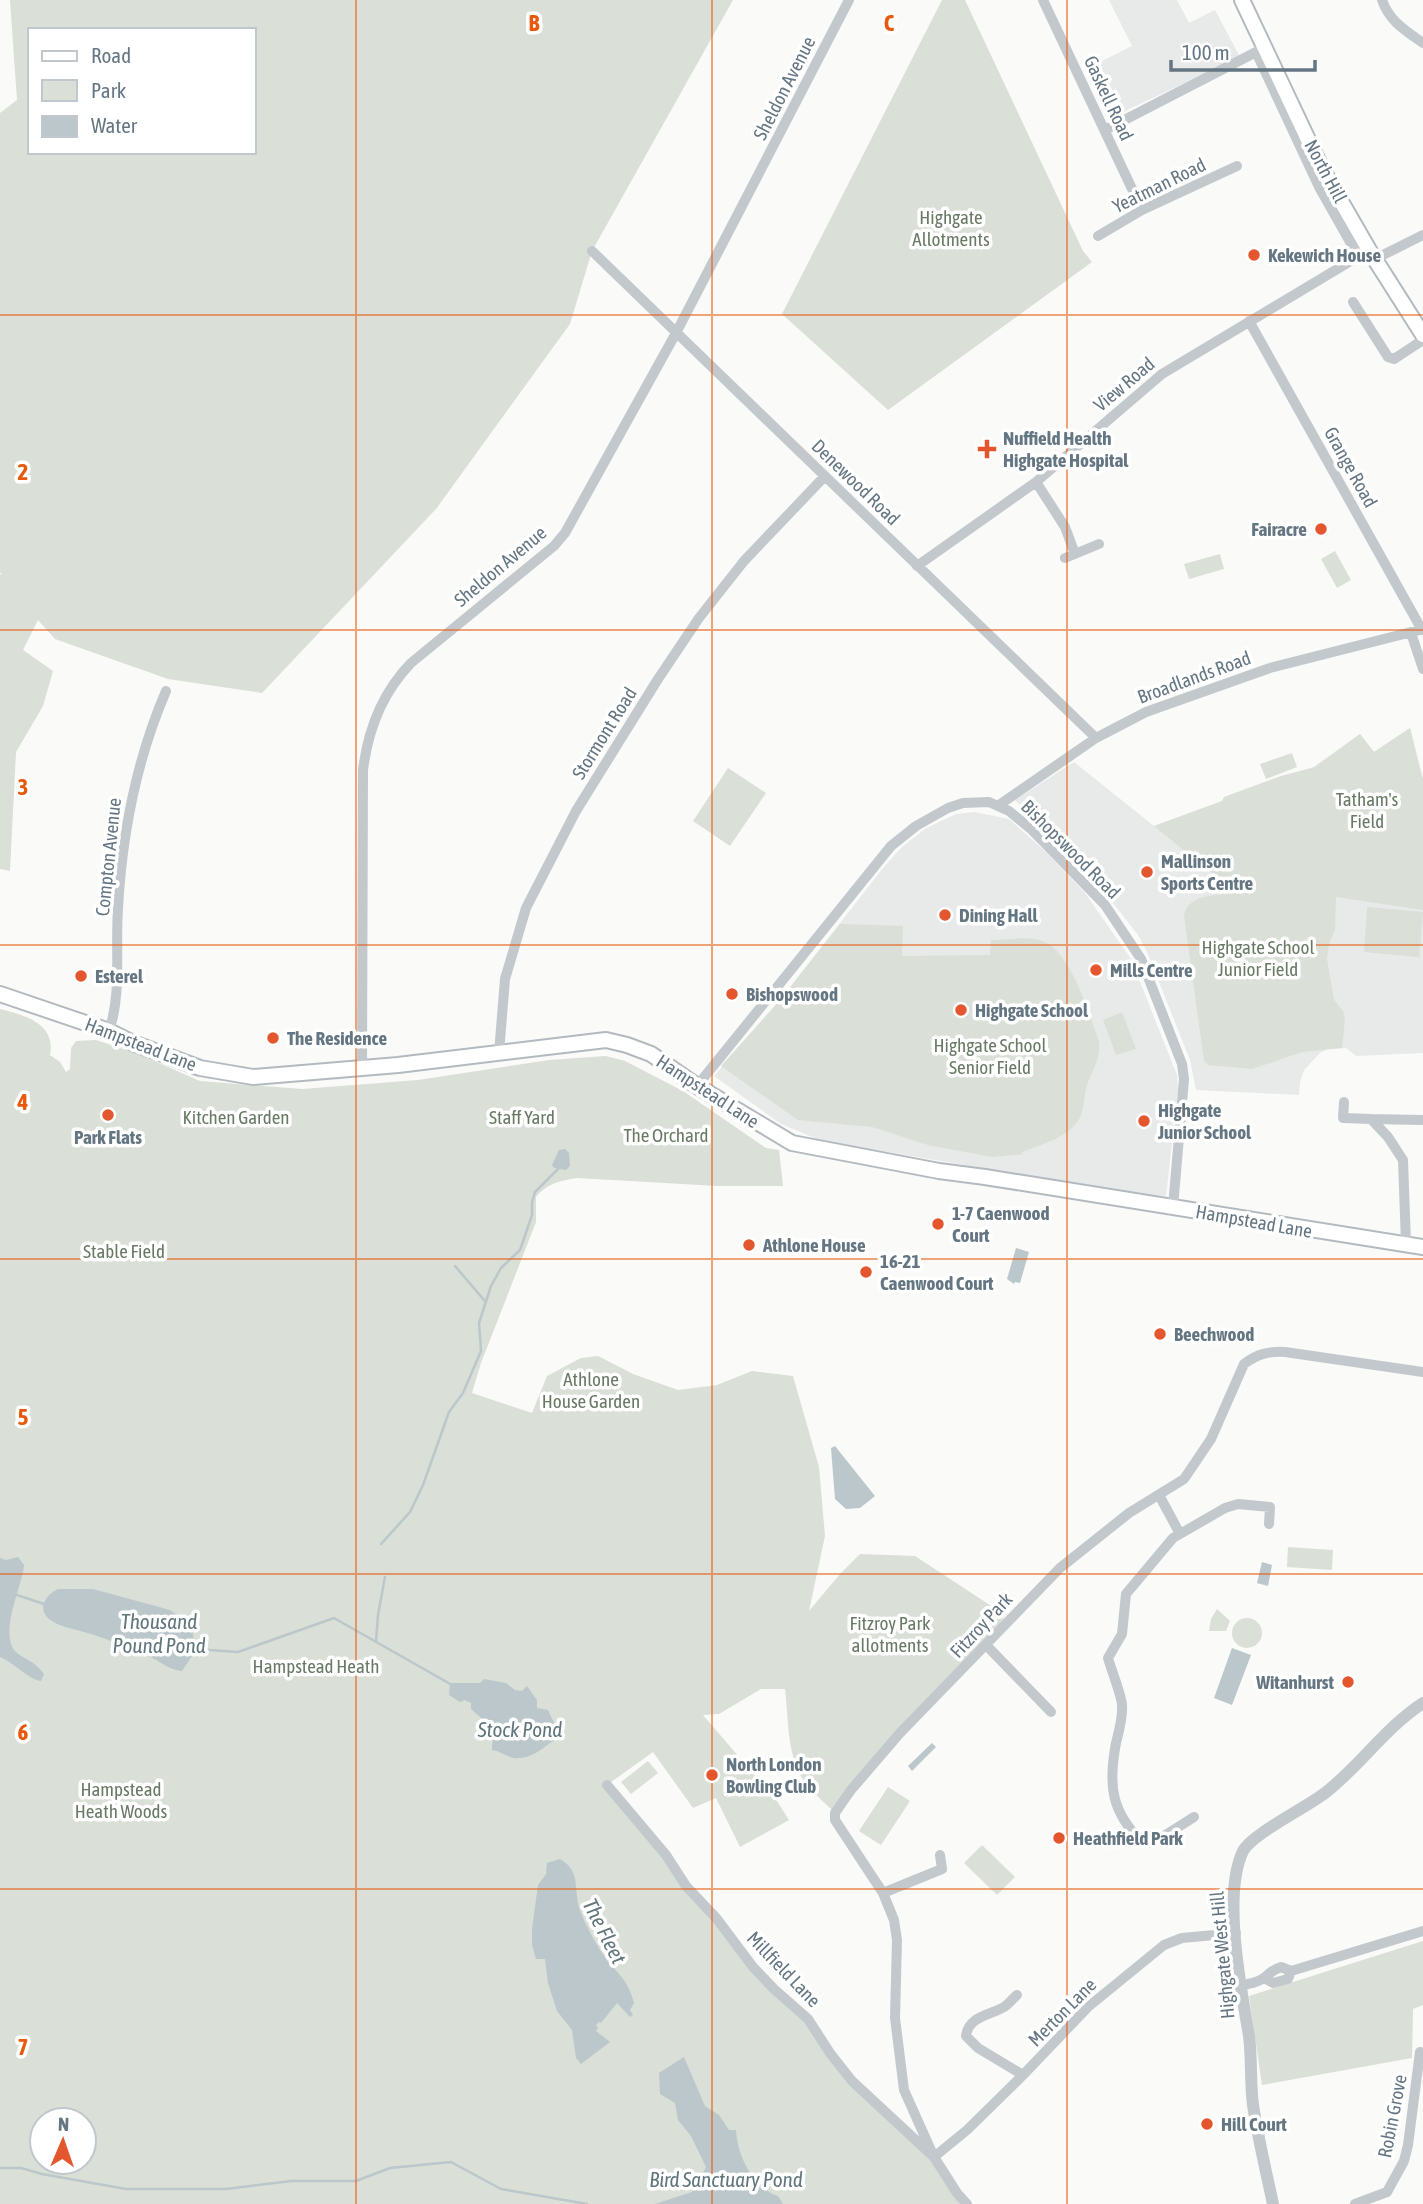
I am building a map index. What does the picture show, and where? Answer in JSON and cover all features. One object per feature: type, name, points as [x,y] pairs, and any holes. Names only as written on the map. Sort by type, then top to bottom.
[{"type":"main road","name":"North Hill","points":[[1242,0],[1260,50],[1367,255],[1423,337]]},
{"type":"main road","name":"Hampstead Lane","points":[[0,994],[109,1031],[200,1068],[253,1077],[362,1069],[606,1040],[652,1054],[697,1086],[766,1128],[801,1145],[939,1171],[1423,1247]]},
{"type":"street","name":"Sheldon Avenue","points":[[362,1069],[363,770],[366,746],[380,705],[397,677],[411,663],[554,546],[565,533],[676,333],[849,0]]},
{"type":"street","name":"Gaskell Road","points":[[1043,0],[1142,210]]},
{"type":"street","points":[[1382,0],[1399,27],[1423,43]]},
{"type":"street","points":[[1105,131],[1260,50]]},
{"type":"street","name":"Yeatman Road","points":[[1098,236],[1142,210],[1237,166]]},
{"type":"street","name":"View Road","points":[[917,566],[1036,482],[1162,374],[1367,255],[1423,235]]},
{"type":"street","name":"Denewood Road","points":[[592,251],[1096,738]]},
{"type":"street","points":[[1353,302],[1388,357],[1394,359],[1423,337]]},
{"type":"street","name":"Grange Road","points":[[1250,321],[1423,630]]},
{"type":"street","name":"Stormont Road","points":[[499,1053],[505,979],[526,908],[576,811],[657,679],[699,618],[744,561],[825,476]]},
{"type":"street","points":[[1036,482],[1065,527],[1070,556],[1098,544]]},
{"type":"street","name":"Broadlands Road","points":[[999,805],[1096,738],[1146,712],[1238,678],[1320,654],[1423,630]]},
{"type":"street","points":[[1411,633],[1423,669]]},
{"type":"street","name":"Compton Avenue","points":[[109,1031],[116,1010],[118,910],[128,816],[135,776],[166,691]]},
{"type":"street","name":"Bishopswood Road","points":[[697,1086],[891,846],[916,826],[948,808],[978,802],[999,805],[1032,830],[1089,887],[1118,922],[1144,965],[1183,1070],[1173,1207]]},
{"type":"street","points":[[1343,1102],[1343,1118],[1423,1120]]},
{"type":"street","points":[[1371,1119],[1388,1137],[1403,1160],[1406,1244]]},
{"type":"street","name":"Fitzroy Park","points":[[934,2157],[904,2090],[895,2018],[897,1940],[894,1920],[883,1893],[840,1830],[835,1813],[900,1733],[987,1646],[1059,1568],[1129,1513],[1184,1479],[1212,1439],[1244,1364],[1254,1357],[1274,1351],[1423,1372]]},
{"type":"street","points":[[1159,1495],[1179,1532]]},
{"type":"street","points":[[1194,1817],[1153,1843],[1143,1843],[1131,1832],[1122,1817],[1111,1780],[1122,1703],[1108,1658],[1122,1634],[1126,1594],[1179,1532],[1238,1504],[1270,1507],[1269,1524]]},
{"type":"street","points":[[987,1646],[1051,1712]]},
{"type":"street","name":"Highgate West Hill","points":[[1273,2204],[1253,2102],[1249,2036],[1239,1985],[1235,1875],[1244,1849],[1326,1792],[1394,1725],[1423,1703]]},
{"type":"street","name":"Millfield Lane","points":[[607,1785],[753,1966],[808,2019],[852,2081],[934,2157],[967,2204]]},
{"type":"street","points":[[883,1893],[942,1869],[940,1855]]},
{"type":"street","points":[[1239,1985],[1255,1983],[1264,1978],[1270,1970],[1281,1967],[1291,1970],[1423,1931]]},
{"type":"street","name":"Merton Lane","points":[[934,2157],[967,2130],[1023,2076],[1088,2007],[1164,1945],[1182,1938],[1236,1933]]},
{"type":"street","points":[[1017,1995],[1003,2007],[976,2020],[967,2029],[966,2036],[978,2048],[1023,2076]]},
{"type":"street","name":"Robin Grove","points":[[1355,2204],[1387,2192],[1404,2161],[1420,2052]]},
{"type":"shaded area","points":[[1109,0],[1177,0],[1189,23],[1215,10],[1240,57],[1110,118],[1088,68],[1132,46]]},
{"type":"shaded area","points":[[1410,728],[1423,780],[1423,1053],[1356,1056],[1346,1048],[1328,1049],[1320,1053],[1304,1070],[1299,1095],[1196,1090],[1190,1060],[1138,935],[1085,867],[1015,800],[1074,762],[1154,826],[1312,768],[1360,734],[1374,752]]},
{"type":"shaded area","name":"Highgate School","points":[[974,812],[1009,819],[1047,853],[1085,893],[1131,959],[1177,1075],[1178,1091],[1166,1196],[1136,1194],[822,1141],[781,1124],[714,1076],[780,1000],[902,847],[925,829],[943,820],[956,814]]},
{"type":"green space","points":[[10,0],[733,0],[592,251],[570,324],[436,509],[262,693],[168,679],[55,639],[38,620],[23,650],[53,671],[43,706],[16,752],[10,871],[0,869],[0,113],[17,100]]},
{"type":"green space","name":"Highgate Allotments","points":[[942,0],[965,0],[1083,251],[1092,262],[888,410],[782,314]]},
{"type":"green space","points":[[1335,551],[1351,580],[1337,588],[1321,559]]},
{"type":"green space","points":[[1220,554],[1224,569],[1189,579],[1184,564]]},
{"type":"green space","points":[[1410,728],[1423,780],[1423,910],[1336,897],[1335,930],[1327,959],[1334,1000],[1343,1011],[1345,1019],[1342,1048],[1302,1052],[1252,1069],[1208,1065],[1204,1061],[1184,915],[1187,908],[1198,899],[1235,892],[1154,826],[1281,776],[1315,767],[1360,734],[1374,752]]},
{"type":"green space","points":[[1292,753],[1297,767],[1266,779],[1260,764]]},
{"type":"green space","points":[[728,768],[766,793],[730,846],[693,821]]},
{"type":"green space","points":[[1367,907],[1423,912],[1419,957],[1364,952]]},
{"type":"green space","name":"Highgate School Senior Field","points":[[840,924],[903,926],[902,956],[990,955],[991,940],[1018,938],[1039,940],[1054,949],[1063,959],[1078,986],[1099,1042],[1097,1060],[1077,1123],[1064,1134],[1022,1152],[1023,1154],[992,1157],[928,1145],[872,1127],[798,1120],[721,1066],[780,1000]]},
{"type":"green space","name":"Hampstead Heath","points":[[0,1009],[19,1014],[43,1028],[51,1044],[50,1055],[60,1062],[66,1072],[70,1069],[71,1048],[76,1041],[96,1040],[136,1053],[200,1081],[302,1089],[418,1080],[549,1060],[606,1056],[625,1061],[683,1091],[766,1148],[779,1150],[783,1186],[718,1186],[577,1178],[545,1189],[536,1197],[536,1222],[472,1393],[532,1413],[547,1376],[581,1358],[598,1356],[633,1374],[678,1390],[717,1385],[752,1371],[793,1376],[819,1467],[825,1536],[809,1611],[860,1554],[915,1556],[1005,1615],[987,1646],[900,1733],[835,1813],[807,1785],[798,1770],[789,1736],[785,1689],[761,1689],[719,1714],[703,1715],[777,1801],[789,1820],[740,1847],[716,1798],[693,1808],[653,1752],[607,1785],[727,1934],[808,2019],[830,2053],[934,2157],[961,2204],[0,2204]]},
{"type":"green space","points":[[1122,1012],[1136,1049],[1116,1055],[1103,1020]]},
{"type":"green space","points":[[1288,1547],[1333,1550],[1332,1570],[1287,1567]]},
{"type":"green space","points":[[1217,1609],[1230,1621],[1226,1631],[1209,1631],[1211,1619]]},
{"type":"green space","points":[[1247,1618],[1258,1622],[1262,1633],[1258,1644],[1247,1648],[1236,1644],[1232,1633],[1236,1622]]},
{"type":"green space","points":[[648,1761],[658,1773],[631,1794],[621,1782]]},
{"type":"green space","points":[[888,1787],[910,1801],[881,1845],[859,1831]]},
{"type":"green space","points":[[982,1845],[1015,1877],[997,1895],[964,1863]]},
{"type":"green space","points":[[1423,1941],[1423,2005],[1413,2009],[1412,2058],[1262,2085],[1249,1996]]},
{"type":"water","points":[[565,1149],[569,1153],[570,1166],[566,1170],[554,1168],[552,1165],[559,1150]]},
{"type":"water","points":[[1016,1248],[1029,1252],[1020,1283],[1014,1284],[1007,1279]]},
{"type":"water","points":[[835,1446],[875,1496],[860,1508],[846,1509],[835,1499],[831,1448]]},
{"type":"water","points":[[18,1557],[24,1565],[10,1620],[10,1641],[14,1650],[44,1674],[41,1681],[0,1657],[0,1558],[6,1560]]},
{"type":"water","points":[[1262,1562],[1272,1565],[1268,1586],[1257,1583]]},
{"type":"water","name":"Thousand Pound Pond","points":[[58,1589],[93,1589],[170,1610],[192,1630],[196,1650],[182,1671],[112,1641],[58,1624],[45,1615],[43,1606],[50,1594]]},
{"type":"water","points":[[1232,1648],[1251,1655],[1232,1705],[1214,1698]]},
{"type":"water","name":"Stock Pond","points":[[484,1679],[506,1683],[515,1690],[522,1691],[527,1686],[537,1700],[537,1708],[548,1710],[556,1727],[554,1740],[535,1753],[519,1758],[492,1750],[493,1732],[488,1728],[488,1724],[471,1709],[471,1703],[465,1700],[460,1702],[449,1695],[450,1683],[480,1683]]},
{"type":"water","points":[[932,1743],[936,1747],[912,1771],[908,1766]]},
{"type":"water","points":[[560,1859],[572,1870],[578,1905],[590,1931],[604,1956],[627,1984],[634,2003],[630,2010],[633,2015],[630,2017],[617,2003],[601,2023],[596,2025],[596,2031],[610,2042],[581,2064],[576,2058],[572,2030],[557,2011],[548,1983],[545,1959],[536,1959],[532,1945],[538,1885],[546,1874],[547,1863]]},
{"type":"water","name":"Bird Sanctuary Pond","points":[[684,2057],[705,2106],[719,2115],[729,2130],[736,2130],[739,2150],[748,2169],[761,2186],[778,2196],[783,2204],[655,2204],[692,2192],[706,2167],[691,2136],[678,2120],[675,2103],[660,2094],[659,2073]]},
{"type":"waterway","points":[[381,1544],[410,1512],[423,1485],[449,1412],[463,1393],[481,1351],[479,1323],[491,1286],[501,1268],[520,1250],[532,1215],[535,1192],[558,1169]]},
{"type":"waterway","points":[[455,1266],[484,1300]]},
{"type":"waterway","points":[[376,1642],[385,1577]]},
{"type":"waterway","points":[[14,1594],[44,1604]]},
{"type":"waterway","points":[[195,1649],[238,1652],[334,1618],[452,1685]]},
{"type":"waterway","points":[[0,2168],[21,2168],[126,2189],[226,2189],[291,2181],[356,2181],[390,2168],[451,2162],[501,2189],[587,2204]]},
{"type":"place","name":"Kekewich House","points":[[1254,255]]},
{"type":"place","name":"Nuffield Health Highgate Hospital","points":[[987,449]]},
{"type":"place","name":"Fairacre","points":[[1321,529]]},
{"type":"place","name":"Mallinson Sports Centre","points":[[1147,872]]},
{"type":"place","name":"Dining Hall","points":[[945,915]]},
{"type":"place","name":"Mills Centre","points":[[1096,970]]},
{"type":"place","name":"Esterel","points":[[81,976]]},
{"type":"place","name":"Bishopswood","points":[[732,994]]},
{"type":"place","name":"Highgate School","points":[[961,1010]]},
{"type":"place","name":"The Residence","points":[[273,1038]]},
{"type":"place","name":"Park Flats","points":[[108,1115]]},
{"type":"place","name":"Highgate Junior School","points":[[1144,1121]]},
{"type":"place","name":"1-7 Caenwood Court","points":[[938,1224]]},
{"type":"place","name":"Athlone House","points":[[749,1245]]},
{"type":"place","name":"16-21 Caenwood Court","points":[[866,1272]]},
{"type":"place","name":"Beechwood","points":[[1160,1334]]},
{"type":"place","name":"Witanhurst","points":[[1348,1682]]},
{"type":"place","name":"North London Bowling Club","points":[[712,1775]]},
{"type":"place","name":"Heathfield Park","points":[[1059,1838]]},
{"type":"place","name":"Hill Court","points":[[1207,2124]]},
{"type":"park label","name":"Tatham's Field","points":[[1367,810]]},
{"type":"park label","name":"Highgate School Junior Field","points":[[1258,958]]},
{"type":"park label","name":"Kitchen Garden","points":[[236,1117]]},
{"type":"park label","name":"Staff Yard","points":[[522,1117]]},
{"type":"park label","name":"The Orchard","points":[[666,1135]]},
{"type":"park label","name":"Stable Field","points":[[124,1251]]},
{"type":"park label","name":"Athlone House Garden","points":[[591,1390]]},
{"type":"park label","name":"Fitzroy Park allotments","points":[[890,1634]]},
{"type":"park label","name":"Hampstead Heath Woods","points":[[121,1800]]},
{"type":"water label","name":"The Fleet","points":[[605,1931]]}]
